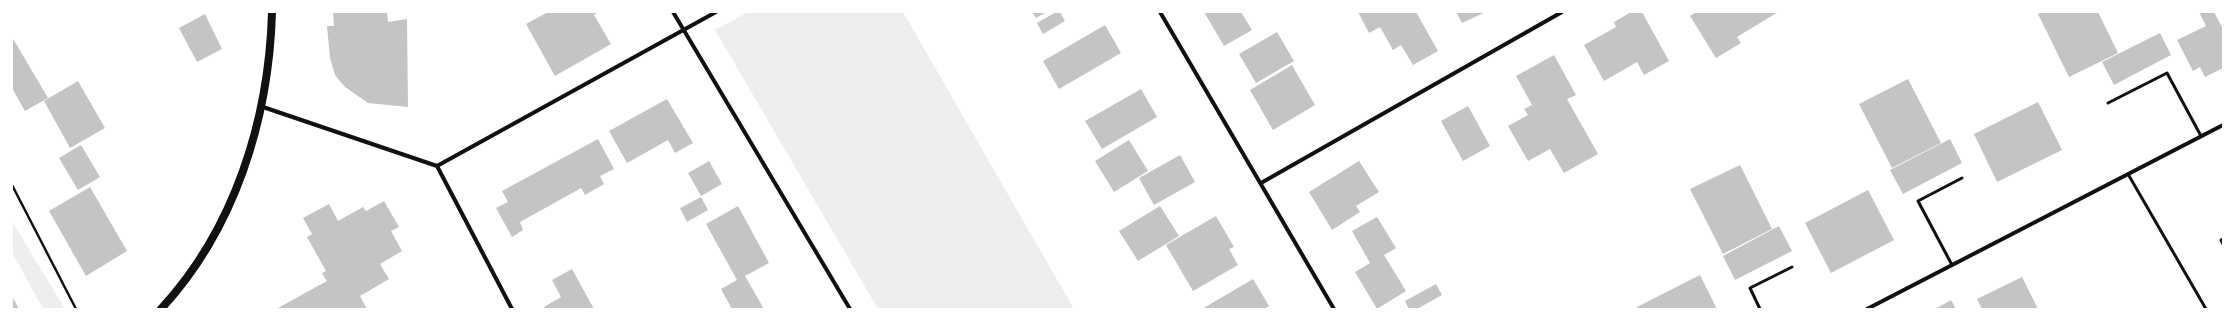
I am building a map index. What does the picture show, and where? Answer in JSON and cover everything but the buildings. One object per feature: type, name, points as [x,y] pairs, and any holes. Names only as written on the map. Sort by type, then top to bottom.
[{"type":"main road","points":[[161,309],[191,270],[212,237],[232,199],[248,159],[263,107],[269,68],[272,12]]},
{"type":"street","points":[[673,12],[850,309]]},
{"type":"street","points":[[437,166],[716,12]]},
{"type":"street","points":[[1160,12],[1334,309]]},
{"type":"street","points":[[1261,183],[1562,12]]},
{"type":"street","points":[[263,107],[437,166],[512,309]]},
{"type":"street","points":[[1867,309],[2223,125]]},
{"type":"lane","points":[[2108,103],[2167,73],[2201,136]]},
{"type":"lane","points":[[2128,174],[2206,309]]},
{"type":"lane","points":[[1952,265],[1918,201],[1962,178]]},
{"type":"lane","points":[[2223,239],[2221,240],[2223,244]]},
{"type":"lane","points":[[1760,309],[1750,288],[1792,266]]},
{"type":"path","points":[[12,185],[76,309]]},
{"type":"shaded area","points":[[748,12],[903,12],[1074,309],[878,309],[715,30]]},
{"type":"shaded area","points":[[12,221],[65,309],[43,309],[12,252]]}]
